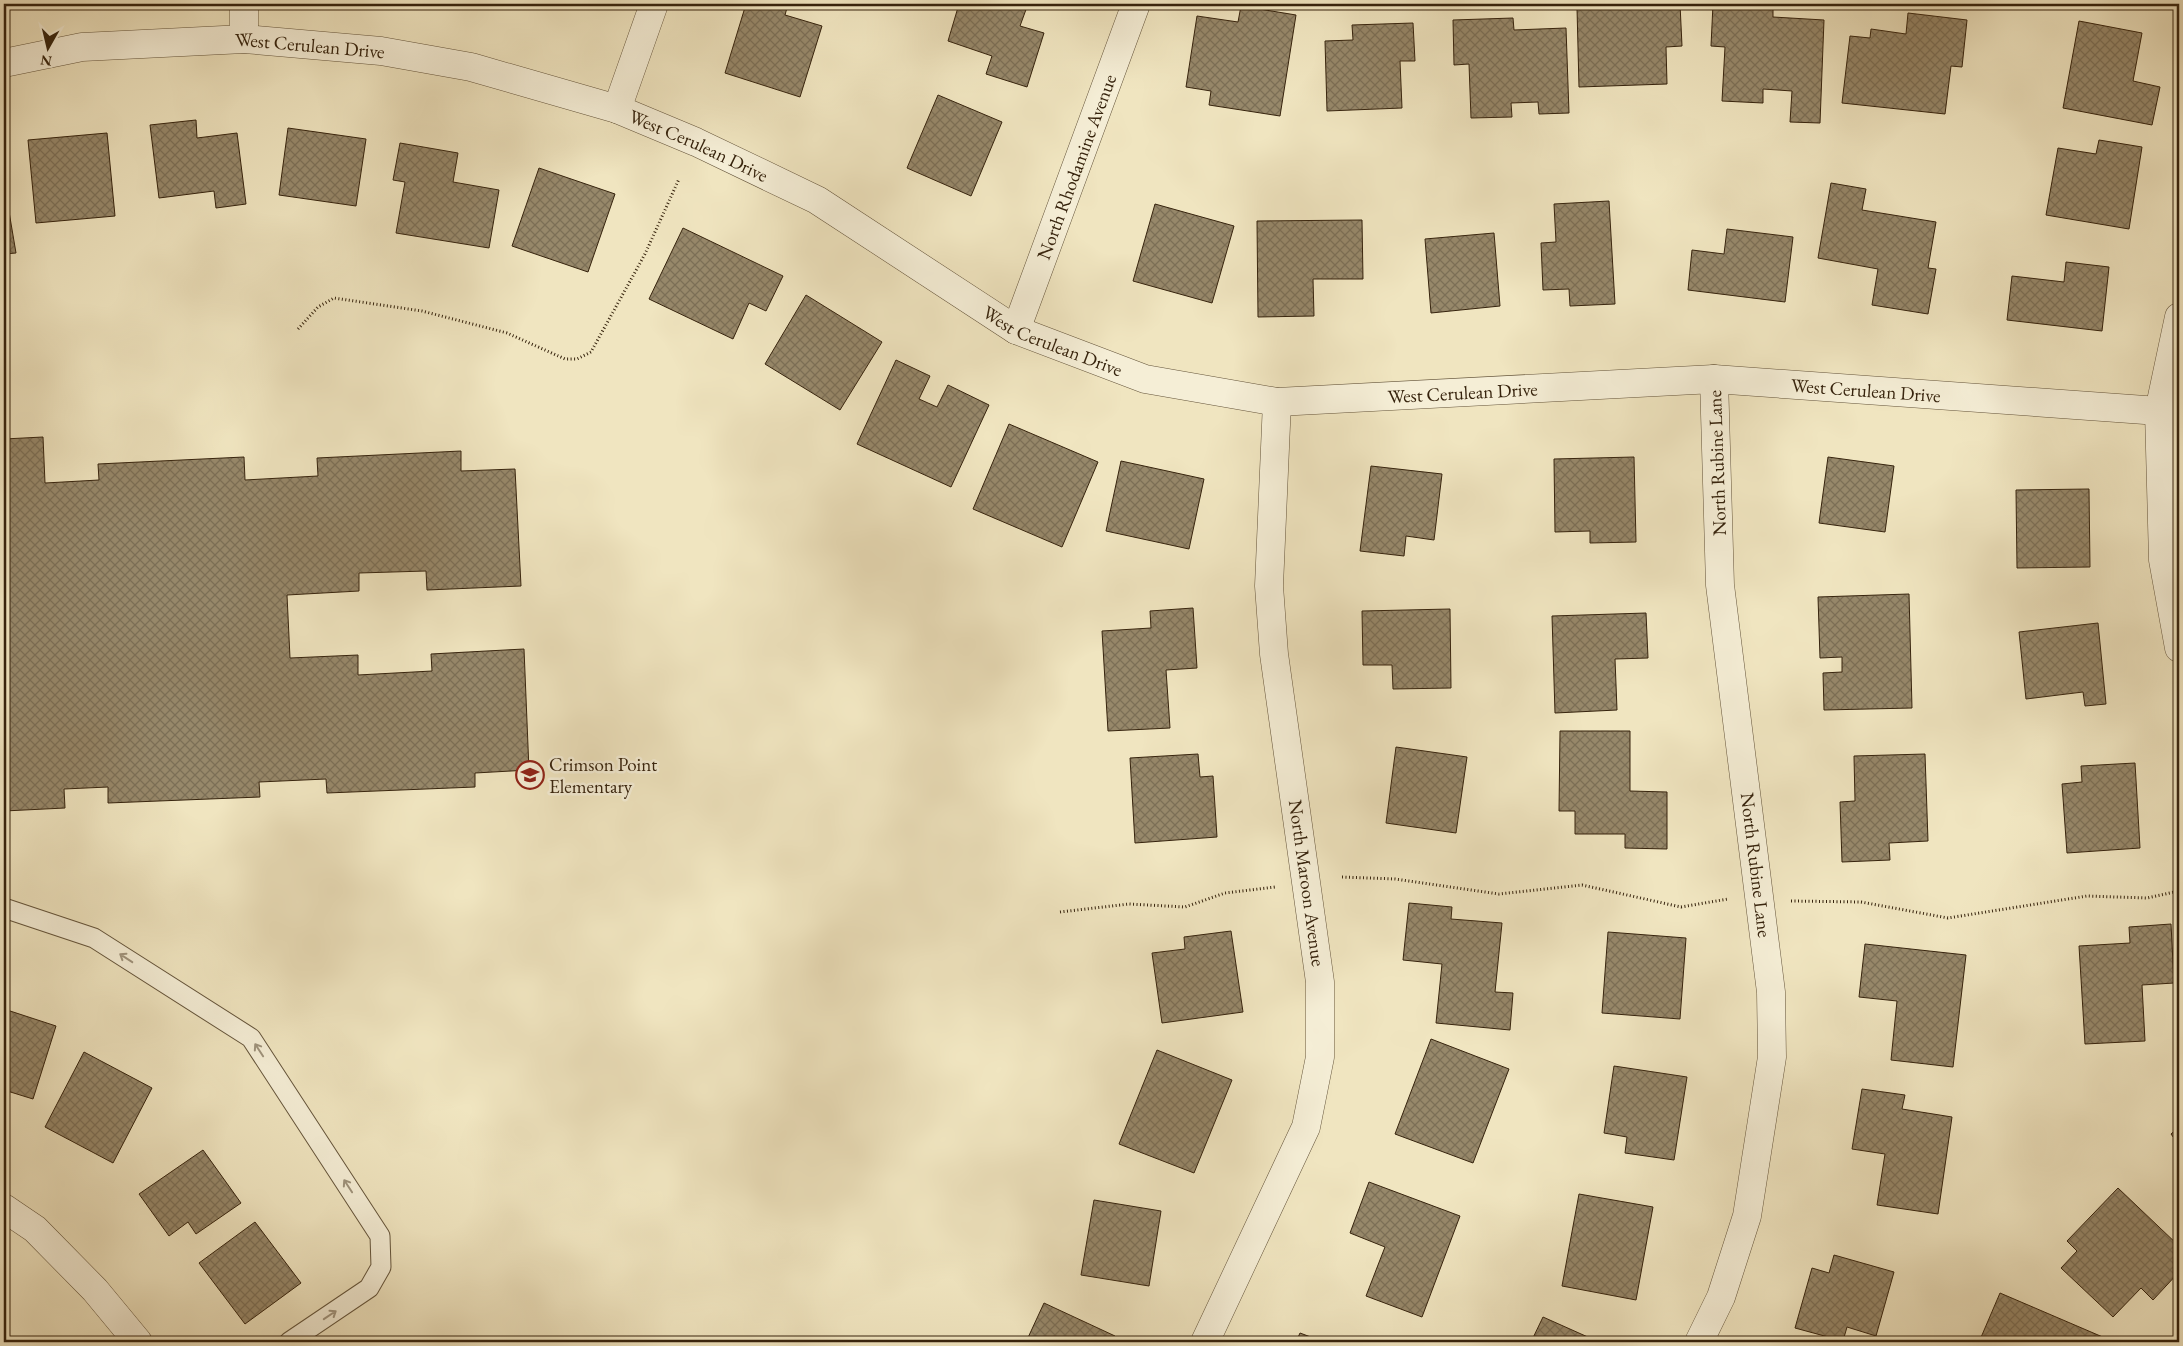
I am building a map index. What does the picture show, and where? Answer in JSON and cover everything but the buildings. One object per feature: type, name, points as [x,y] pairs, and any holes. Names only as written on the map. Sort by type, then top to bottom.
[{"type":"street","points":[[244,4],[244,39]]},
{"type":"street","points":[[617,109],[654,4]]},
{"type":"street","name":"North Rhodamine Avenue","points":[[1016,330],[1136,4]]},
{"type":"street","name":"West Cerulean Drive","points":[[4,63],[82,47],[244,39],[381,51],[471,66],[617,109],[696,142],[817,200],[1016,330],[1145,379],[1277,402],[1714,379],[2159,411]]},
{"type":"street","points":[[2178,636],[2163,560],[2159,411],[2179,317]]},
{"type":"street","name":"North Rubine Lane","points":[[1699,1342],[1721,1297],[1747,1216],[1772,1058],[1772,992],[1720,585],[1714,379]]},
{"type":"street","name":"North Maroon Avenue","points":[[1205,1342],[1306,1127],[1320,1057],[1320,982],[1274,654],[1269,586],[1277,402]]},
{"type":"street","points":[[4,1208],[35,1229],[96,1290],[138,1342]]},
{"type":"lane","points":[[4,908],[94,938],[251,1038],[380,1236],[381,1267],[369,1288],[289,1342]]},
{"type":"path","points":[[298,329],[318,307],[334,298],[422,311],[507,333],[565,358],[577,359],[591,352],[645,254],[679,179]]},
{"type":"path","points":[[1060,912],[1128,904],[1185,908],[1225,893],[1276,887]]},
{"type":"place","name":"Crimson Point Elementary","points":[[530,775]]}]
